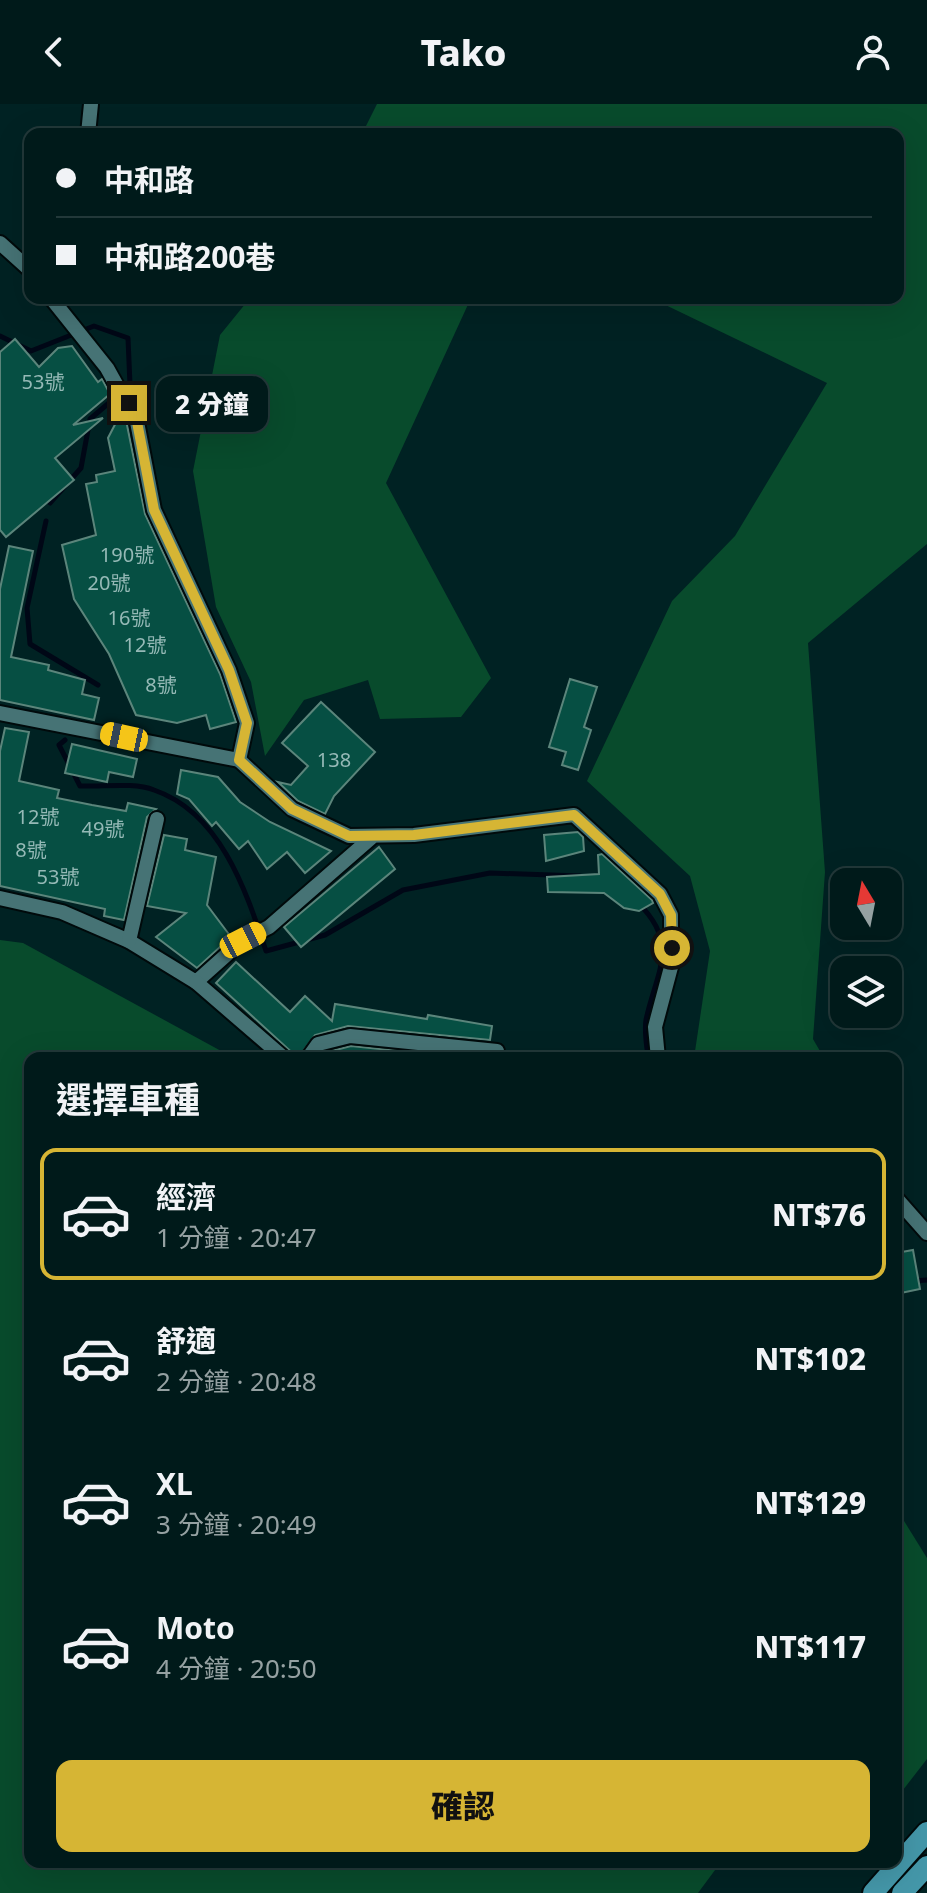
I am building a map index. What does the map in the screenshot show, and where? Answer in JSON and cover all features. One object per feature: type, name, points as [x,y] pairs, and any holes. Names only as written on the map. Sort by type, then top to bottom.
[{"type":"main road","points":[[902,1860],[927,1832]]},
{"type":"main road","points":[[902,1893],[927,1866]]},
{"type":"main road","points":[[873,1893],[895,1868]]},
{"type":"street","points":[[89,128],[91,104]]},
{"type":"street","points":[[0,243],[24,260]]},
{"type":"street","points":[[55,304],[117,383],[137,422],[154,510],[229,670],[247,723],[239,760]]},
{"type":"street","points":[[0,713],[239,760],[292,809],[349,836],[371,838],[574,815],[660,894],[671,915],[671,967],[655,1027],[657,1052]]},
{"type":"street","points":[[129,941],[157,819]]},
{"type":"street","points":[[196,982],[243,940],[269,927],[371,838]]},
{"type":"street","points":[[0,898],[62,912],[129,941],[196,982],[277,1052]]},
{"type":"street","points":[[312,1052],[318,1044],[350,1036],[497,1051]]},
{"type":"street","points":[[902,1205],[927,1233]]},
{"type":"green space","points":[[377,104],[927,104],[927,544],[808,643],[825,872],[813,1039],[821,1052],[695,1052],[710,951],[690,876],[587,781],[672,601],[735,536],[827,383],[663,304],[904,304],[904,128],[365,128]]},
{"type":"green space","points":[[245,304],[468,304],[386,483],[491,678],[461,717],[380,719],[368,680],[304,700],[265,756],[251,682],[216,607],[193,471],[220,335]]},
{"type":"green space","points":[[0,940],[23,943],[223,1052],[24,1052],[24,1868],[717,1868],[698,1893],[0,1893]]},
{"type":"green space","points":[[902,1518],[927,1558],[927,1759],[902,1791]]},
{"type":"building","points":[[15,339],[39,367],[58,348],[72,346],[98,382],[102,379],[110,394],[73,425],[103,418],[55,458],[74,480],[6,537],[0,530],[0,352]]},
{"type":"building","points":[[121,413],[127,425],[145,514],[220,674],[236,722],[210,729],[206,715],[177,723],[136,715],[109,654],[74,599],[62,545],[96,535],[86,484],[97,482],[96,475],[115,471],[108,438]]},
{"type":"building","points":[[9,546],[33,551],[11,657],[49,665],[48,670],[85,680],[82,694],[99,698],[94,720],[0,700],[0,589]]},
{"type":"building","points":[[570,679],[597,687],[584,727],[591,730],[578,770],[562,765],[566,752],[549,747]]},
{"type":"building","points":[[321,702],[375,752],[334,796],[325,814],[298,801],[278,782],[291,785],[308,766],[282,743]]},
{"type":"building","points":[[5,728],[29,732],[19,781],[59,790],[57,798],[126,811],[128,803],[156,809],[147,817],[124,920],[104,916],[105,909],[0,886],[0,751]]},
{"type":"building","points":[[72,744],[137,759],[133,777],[109,772],[107,782],[65,773]]},
{"type":"building","points":[[181,770],[218,777],[240,802],[270,822],[331,851],[305,873],[287,852],[267,869],[248,841],[239,849],[216,822],[212,826],[189,799],[177,794]]},
{"type":"building","points":[[578,832],[583,837],[584,851],[546,861],[544,835]]},
{"type":"building","points":[[164,835],[187,839],[185,850],[216,857],[207,905],[231,937],[197,968],[156,937],[186,913],[147,906]]},
{"type":"building","points":[[379,847],[395,869],[301,947],[284,927]]},
{"type":"building","points":[[602,854],[653,903],[639,911],[624,908],[604,893],[548,892],[547,877],[599,874],[598,855]]},
{"type":"building","points":[[236,962],[290,1012],[305,996],[332,1021],[335,1004],[427,1019],[428,1015],[492,1026],[490,1040],[348,1026],[315,1035],[302,1052],[291,1052],[216,983]]},
{"type":"building","points":[[351,1046],[409,1052],[328,1052]]},
{"type":"building","points":[[913,1250],[920,1289],[902,1293],[902,1252]]},
{"type":"waterway","points":[[0,336],[31,351],[94,326],[128,338],[130,385],[90,419],[81,468],[50,503]]},
{"type":"waterway","points":[[46,521],[27,608],[30,644],[98,685]]},
{"type":"waterway","points":[[65,740],[59,745],[80,786],[128,785],[154,790],[177,801],[197,816],[228,857],[266,951],[325,935],[403,890],[490,873],[580,876]]},
{"type":"waterway","points":[[639,904],[652,919],[662,947],[659,974],[646,1020],[647,1052]]},
{"type":"waterway","points":[[913,1281],[927,1280]]},
{"type":"route","points":[[129,403],[137,422],[154,510],[229,670],[247,723],[239,760],[292,809],[349,836],[414,835],[574,815],[660,894],[671,915],[672,948]]}]
